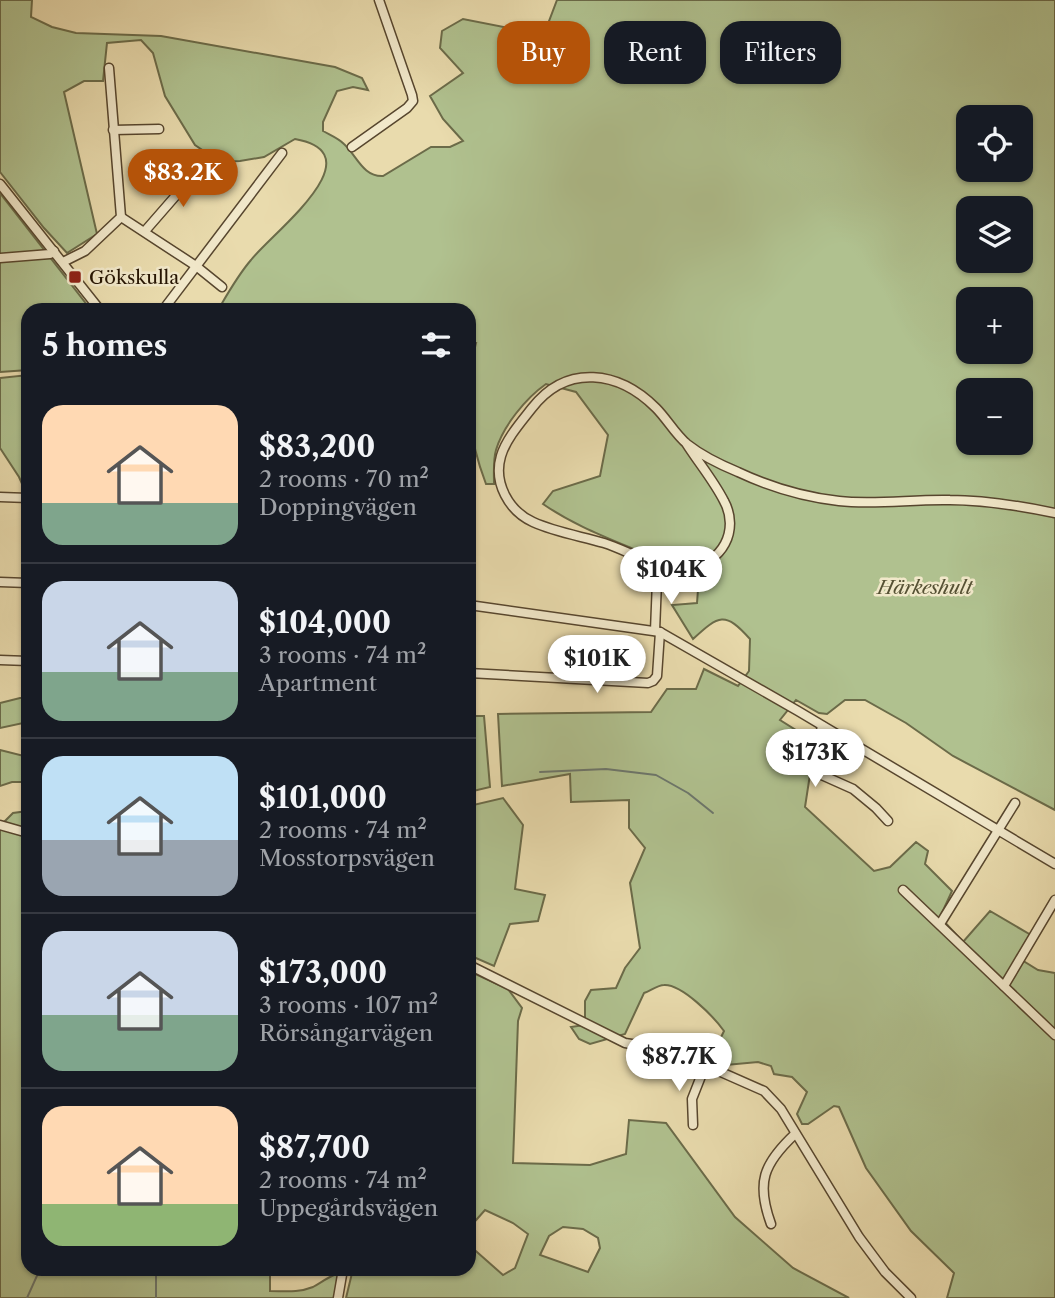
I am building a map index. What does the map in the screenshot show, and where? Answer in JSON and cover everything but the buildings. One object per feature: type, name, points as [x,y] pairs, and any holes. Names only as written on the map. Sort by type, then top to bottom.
[{"type":"street","points":[[352,147],[407,108],[412,101],[379,0]]},
{"type":"street","points":[[109,68],[121,217]]},
{"type":"street","points":[[113,131],[159,129]]},
{"type":"street","points":[[168,303],[282,153]]},
{"type":"street","points":[[145,231],[199,169]]},
{"type":"street","points":[[0,184],[95,303]]},
{"type":"street","points":[[121,217],[196,266],[222,287]]},
{"type":"street","points":[[63,262],[85,251],[121,217]]},
{"type":"street","points":[[0,258],[50,254],[54,251]]},
{"type":"street","points":[[686,443],[725,502],[729,518],[726,544],[718,555],[700,565],[666,568],[616,547],[531,521],[510,506],[501,480],[499,467],[502,454],[537,402],[568,380],[601,376],[625,385],[656,407],[686,443],[734,471],[780,491],[840,501],[951,499],[1055,513]]},
{"type":"street","points":[[0,498],[21,498]]},
{"type":"street","points":[[476,673],[652,682],[659,669],[657,581]]},
{"type":"street","points":[[0,582],[21,583]]},
{"type":"street","points":[[476,606],[658,632],[1055,864]]},
{"type":"street","points":[[0,660],[21,661]]},
{"type":"street","points":[[822,726],[813,768],[815,772],[853,789],[888,821]]},
{"type":"street","points":[[940,924],[1015,803]]},
{"type":"street","points":[[0,825],[21,831]]},
{"type":"street","points":[[903,890],[1055,1035]]},
{"type":"street","points":[[1004,986],[1055,900]]},
{"type":"street","points":[[476,968],[625,1043],[671,1051],[764,1091],[781,1109],[859,1237],[885,1272],[911,1298]]},
{"type":"street","points":[[693,1125],[692,1099],[705,1066]]},
{"type":"street","points":[[771,1224],[762,1188],[765,1172],[771,1158],[795,1134]]},
{"type":"street","points":[[338,1298],[342,1276]]},
{"type":"green space","name":"Härkeshult","points":[[0,0],[32,0],[31,17],[52,27],[76,33],[161,36],[335,67],[362,78],[368,90],[353,87],[337,91],[323,122],[323,131],[344,144],[370,173],[383,176],[431,147],[450,147],[463,141],[443,119],[430,96],[463,73],[440,48],[442,31],[463,19],[497,26],[497,84],[590,84],[590,21],[549,21],[557,0],[1055,0],[1055,810],[953,756],[906,723],[865,700],[845,700],[827,714],[819,713],[796,700],[780,720],[815,742],[805,807],[874,871],[890,867],[916,842],[928,851],[925,864],[952,891],[940,917],[963,942],[990,911],[1031,935],[1017,957],[1038,970],[1055,973],[1055,1298],[947,1298],[954,1273],[911,1231],[866,1168],[839,1107],[834,1106],[808,1124],[802,1124],[797,1114],[807,1092],[792,1077],[774,1074],[771,1066],[758,1062],[715,1066],[710,1060],[724,1031],[705,1010],[680,990],[664,985],[644,993],[625,1034],[590,1044],[579,1039],[571,1027],[585,1025],[585,1001],[591,990],[616,988],[625,968],[640,948],[630,883],[645,848],[629,828],[629,800],[571,802],[570,774],[502,786],[498,714],[651,712],[667,689],[696,689],[704,669],[738,686],[749,671],[750,639],[734,624],[722,620],[709,625],[693,639],[672,605],[697,603],[699,576],[676,569],[592,531],[543,504],[553,491],[600,476],[608,435],[576,392],[546,384],[531,397],[516,413],[499,441],[495,454],[494,484],[486,484],[476,453],[476,303],[222,303],[246,266],[312,195],[323,177],[326,160],[318,147],[295,139],[264,157],[220,162],[195,145],[165,96],[153,53],[141,40],[107,43],[103,81],[84,81],[64,92],[97,234],[67,253],[0,172]]},
{"type":"green space","points":[[0,193],[86,303],[21,303],[21,370],[0,372]]},
{"type":"green space","points":[[21,376],[21,481],[0,448],[0,378]]},
{"type":"green space","points":[[21,698],[21,724],[0,728],[0,703]]},
{"type":"green space","points":[[476,716],[484,716],[490,787],[476,790]]},
{"type":"green space","points":[[0,750],[21,755],[21,782],[0,786]]},
{"type":"green space","points":[[503,798],[523,825],[515,889],[545,895],[538,921],[510,924],[494,966],[476,958],[476,804]]},
{"type":"green space","points":[[21,812],[21,1276],[270,1276],[270,1291],[286,1291],[313,1287],[332,1276],[339,1276],[335,1298],[0,1298],[0,826],[13,813]]},
{"type":"green space","points":[[476,974],[508,989],[522,1008],[518,1021],[513,1163],[590,1165],[626,1154],[629,1120],[666,1123],[735,1217],[793,1268],[849,1298],[346,1298],[351,1276],[476,1276],[476,1251],[503,1275],[515,1268],[528,1234],[513,1223],[485,1210],[476,1220]],"holes":[[[563,1227],[583,1229],[598,1238],[600,1248],[588,1272],[540,1255],[549,1236]]]},
{"type":"waterway","points":[[540,772],[606,769],[656,775],[688,793],[713,813]]},
{"type":"waterway","points":[[27,1298],[37,1276]]},
{"type":"waterway","points":[[156,1276],[156,1298]]},
{"type":"place","name":"Gökskulla","points":[[75,277]]}]
